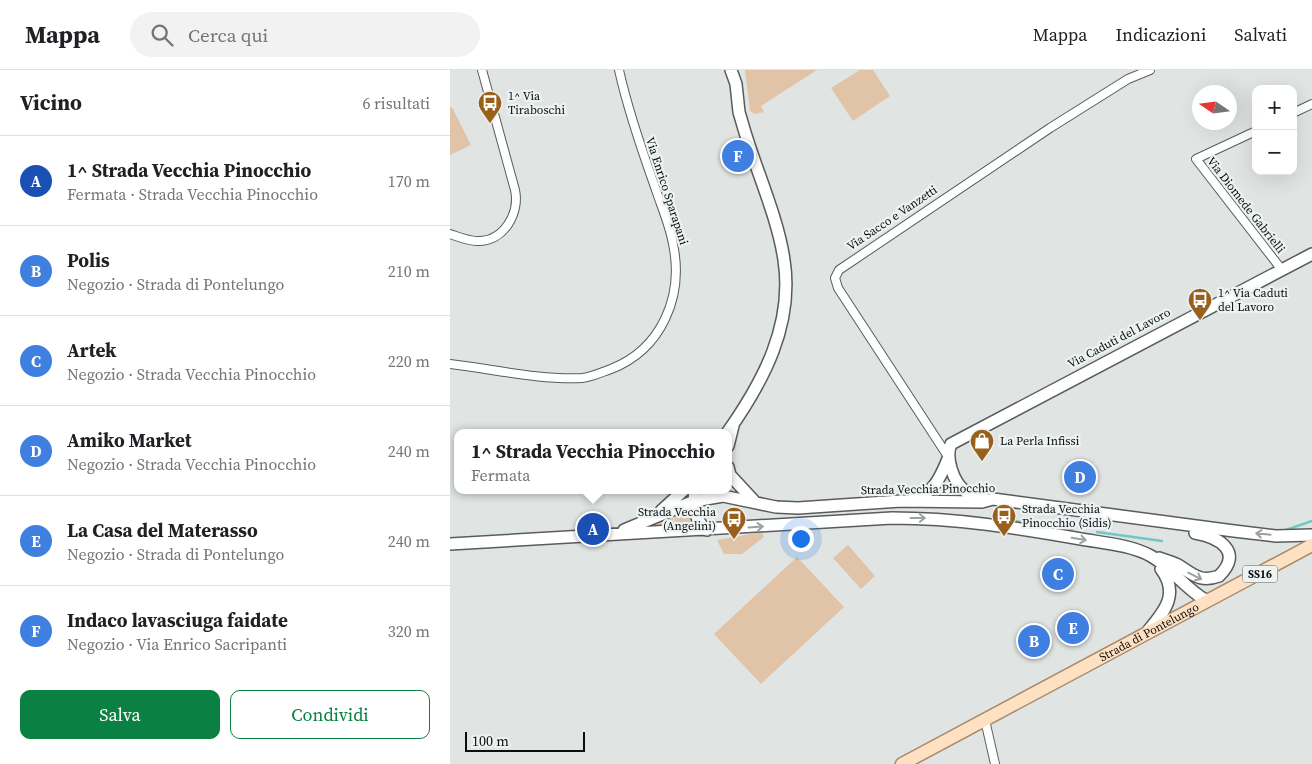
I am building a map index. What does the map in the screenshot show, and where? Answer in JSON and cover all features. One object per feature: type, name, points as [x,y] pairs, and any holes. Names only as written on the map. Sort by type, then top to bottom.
[{"type":"main road","name":"Strada di Pontelungo","points":[[902,764],[1312,545]]},
{"type":"street","points":[[450,234],[478,241],[496,236],[507,227],[517,204],[509,167],[480,70]]},
{"type":"street","name":"Via Enrico Sparapani","points":[[450,364],[563,378],[585,378],[623,364],[637,355],[659,331],[671,307],[676,285],[673,242],[638,138],[619,70]]},
{"type":"street","points":[[730,429],[769,365],[782,320],[786,293],[784,260],[780,239],[739,112],[736,84],[731,70]]},
{"type":"street","points":[[736,84],[740,70]]},
{"type":"street","name":"Via Sacco e Vanzetti","points":[[993,499],[973,495],[962,489],[948,457],[838,288],[835,278],[839,270],[1050,128],[1128,79],[1150,70]]},
{"type":"street","points":[[1297,111],[1312,104]]},
{"type":"street","name":"Via Diomede Gabrielli","points":[[1252,133],[1196,159],[1282,270]]},
{"type":"street","name":"Via Caduti del Lavoro","points":[[948,457],[951,444],[1312,254]]},
{"type":"street","points":[[732,430],[734,422]]},
{"type":"street","points":[[901,501],[921,497],[930,491],[948,457]]},
{"type":"street","points":[[732,477],[754,501]]},
{"type":"street","points":[[655,516],[680,494]]},
{"type":"street","points":[[695,495],[698,520],[707,530]]},
{"type":"street","name":"Strada Vecchia Pinocchio","points":[[618,533],[695,495],[722,496],[776,507],[798,508],[901,501],[982,502],[993,499],[1276,536],[1312,535]]},
{"type":"street","name":"Strada Vecchia Pinocchio","points":[[450,544],[892,518],[937,518],[1134,549],[1151,556],[1192,593],[1207,601]]},
{"type":"street","points":[[1151,556],[1176,564],[1204,580],[1219,576],[1223,572],[1229,555],[1226,547],[1220,541],[1209,536],[1186,531],[1171,523]]},
{"type":"street","points":[[1147,633],[1168,605],[1170,592],[1168,578],[1151,556]]},
{"type":"street","points":[[985,720],[995,764]]},
{"type":"shaded area","points":[[745,70],[817,70],[761,106],[764,112],[755,114],[750,111]]},
{"type":"shaded area","points":[[860,70],[873,70],[890,96],[853,121],[831,88]]},
{"type":"shaded area","points":[[452,107],[471,145],[450,155],[450,108]]},
{"type":"shaded area","points":[[687,507],[692,525],[677,526],[673,515]]},
{"type":"shaded area","points":[[672,516],[676,526],[648,527]]},
{"type":"shaded area","points":[[762,532],[764,537],[742,554],[724,554],[717,540]]},
{"type":"shaded area","points":[[848,545],[875,576],[861,589],[833,558]]},
{"type":"shaded area","points":[[797,557],[844,607],[761,684],[714,634]]},
{"type":"waterway","points":[[1015,521],[1073,529]]},
{"type":"waterway","points":[[1283,531],[1312,521]]},
{"type":"waterway","points":[[1097,532],[1162,541]]},
{"type":"place","name":"1^ Via Tiraboschi","points":[[490,124]]},
{"type":"place","name":"Indaco lavasciuga faidate","points":[[738,156]]},
{"type":"place","name":"1^ Via Caduti del Lavoro","points":[[1200,321]]},
{"type":"place","name":"La Perla Infissi","points":[[982,462]]},
{"type":"place","name":"Amiko Market","points":[[1080,477]]},
{"type":"place","name":"1^ Strada Vecchia Pinocchio","points":[[593,529]]},
{"type":"place","name":"Strada Vecchia Pinocchio (Sidis)","points":[[1004,537]]},
{"type":"place","name":"Strada Vecchia (Angelini)","points":[[734,540]]},
{"type":"place","name":"Artek","points":[[1058,574]]},
{"type":"place","name":"La Casa del Materasso","points":[[1073,628]]},
{"type":"place","name":"Polis","points":[[1034,641]]}]
